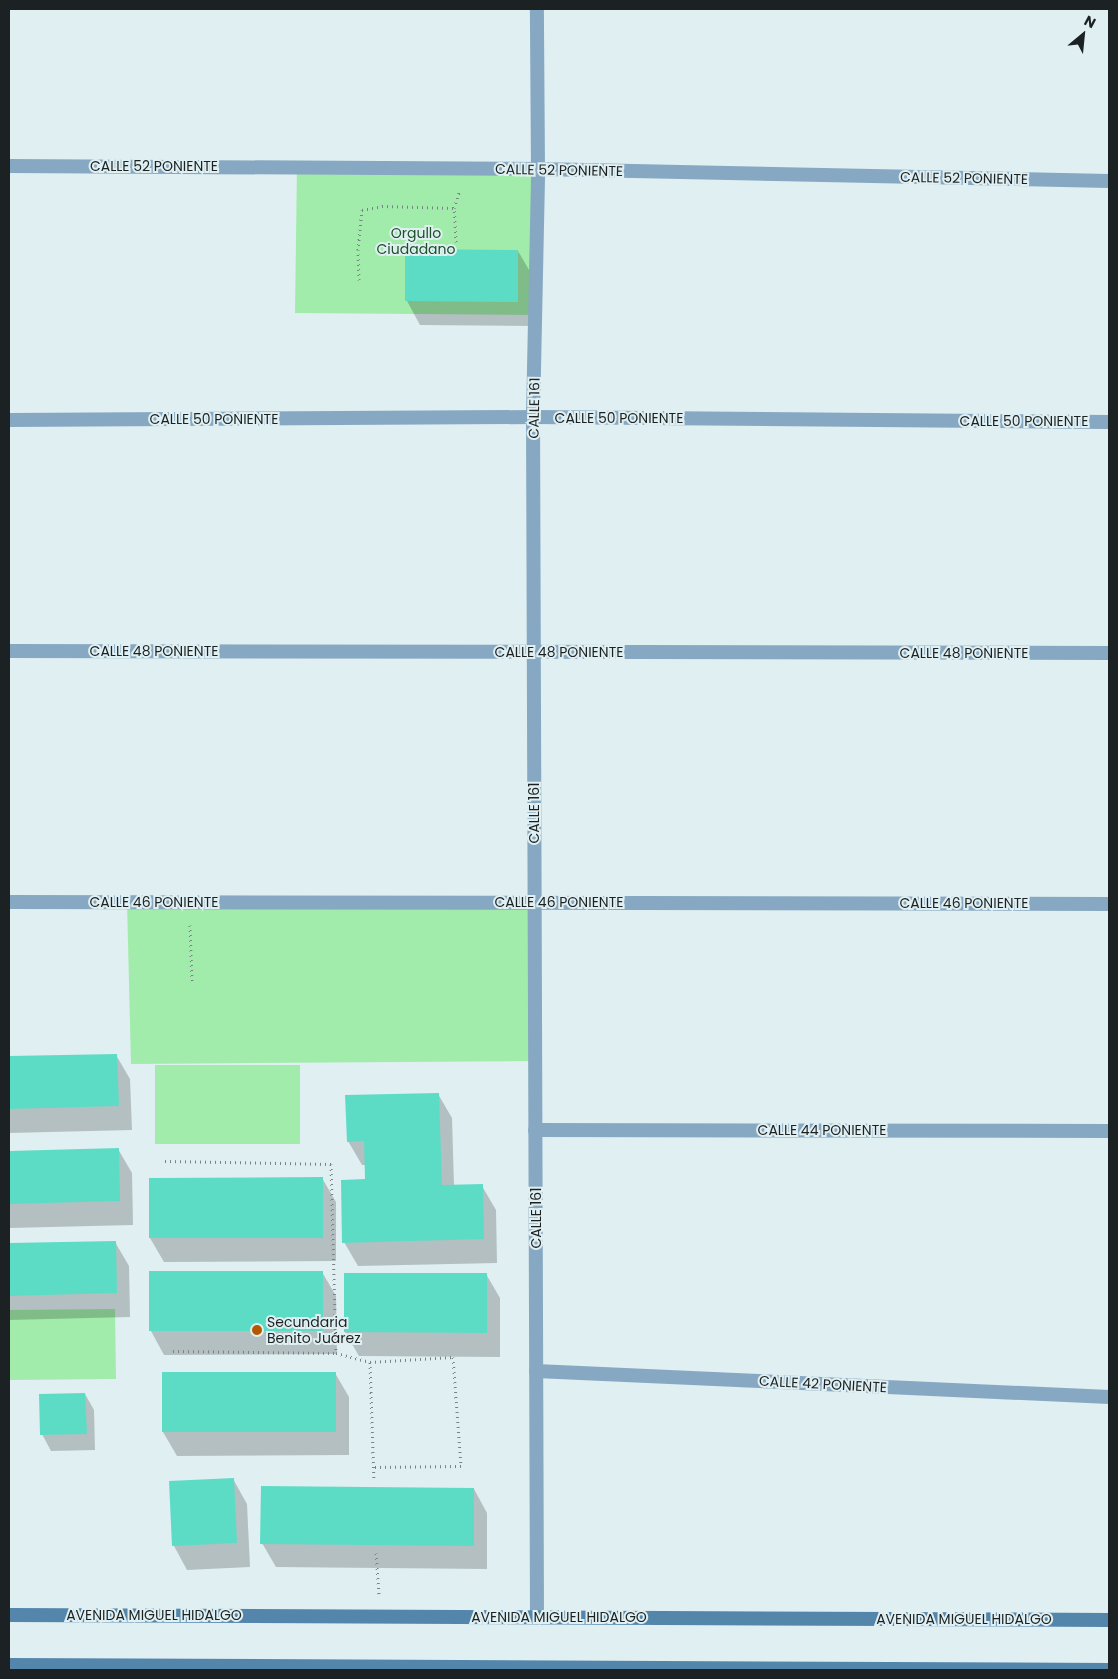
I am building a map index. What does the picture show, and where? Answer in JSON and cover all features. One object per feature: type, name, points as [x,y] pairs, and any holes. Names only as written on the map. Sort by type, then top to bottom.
[{"type":"main road","name":"AVENIDA MIGUEL HIDALGO","points":[[9,1614],[1109,1620]]},
{"type":"main road","points":[[9,1665],[537,1669],[1109,1670]]},
{"type":"street","name":"CALLE 161","points":[[537,9],[538,169],[533,417],[537,1617]]},
{"type":"street","name":"CALLE 52 PONIENTE","points":[[9,166],[538,169],[1109,180]]},
{"type":"street","name":"CALLE 50 PONIENTE","points":[[9,420],[533,417],[1109,422]]},
{"type":"street","name":"CALLE 48 PONIENTE","points":[[9,651],[1109,653]]},
{"type":"street","name":"CALLE 46 PONIENTE","points":[[9,902],[1109,904]]},
{"type":"street","name":"CALLE 44 PONIENTE","points":[[535,1130],[1109,1131]]},
{"type":"street","name":"CALLE 42 PONIENTE","points":[[536,1371],[1109,1397]]},
{"type":"path","points":[[456,242],[454,208],[460,190],[474,169]]},
{"type":"path","points":[[359,280],[358,250],[362,210],[382,206],[454,208]]},
{"type":"path","points":[[190,902],[192,981]]},
{"type":"path","points":[[166,1161],[331,1164],[336,1353]]},
{"type":"path","points":[[172,1351],[336,1353],[370,1362],[453,1357],[461,1466],[374,1467]]},
{"type":"path","points":[[370,1362],[374,1480]]},
{"type":"path","points":[[376,1553],[381,1616]]},
{"type":"green space","name":"Orgullo Ciudadano","points":[[297,166],[538,169],[535,315],[295,313]]},
{"type":"green space","points":[[127,902],[535,902],[535,1061],[131,1064]]},
{"type":"green space","points":[[155,1065],[300,1065],[300,1144],[155,1144]]},
{"type":"green space","points":[[115,1309],[116,1379],[9,1380],[9,1310]]},
{"type":"building","points":[[405,249],[518,250],[518,302],[405,301]]},
{"type":"building","points":[[117,1054],[119,1106],[9,1109],[9,1056]]},
{"type":"building","points":[[439,1093],[442,1185],[483,1184],[484,1239],[342,1243],[341,1180],[365,1179],[364,1141],[347,1142],[345,1095]]},
{"type":"building","points":[[119,1148],[120,1201],[9,1204],[9,1151]]},
{"type":"building","points":[[323,1177],[323,1238],[149,1238],[149,1178]]},
{"type":"building","points":[[116,1241],[117,1293],[9,1296],[9,1243]]},
{"type":"building","points":[[149,1271],[323,1271],[323,1331],[149,1331]]},
{"type":"building","points":[[344,1273],[487,1273],[487,1333],[344,1332]]},
{"type":"building","points":[[162,1372],[336,1372],[336,1432],[162,1432]]},
{"type":"building","points":[[85,1393],[87,1434],[40,1435],[39,1394]]},
{"type":"building","points":[[234,1478],[237,1543],[172,1546],[169,1481]]},
{"type":"building","points":[[261,1486],[474,1488],[474,1546],[260,1544]]},
{"type":"place","name":"Secundaria Benito Juárez","points":[[257,1330]]}]
